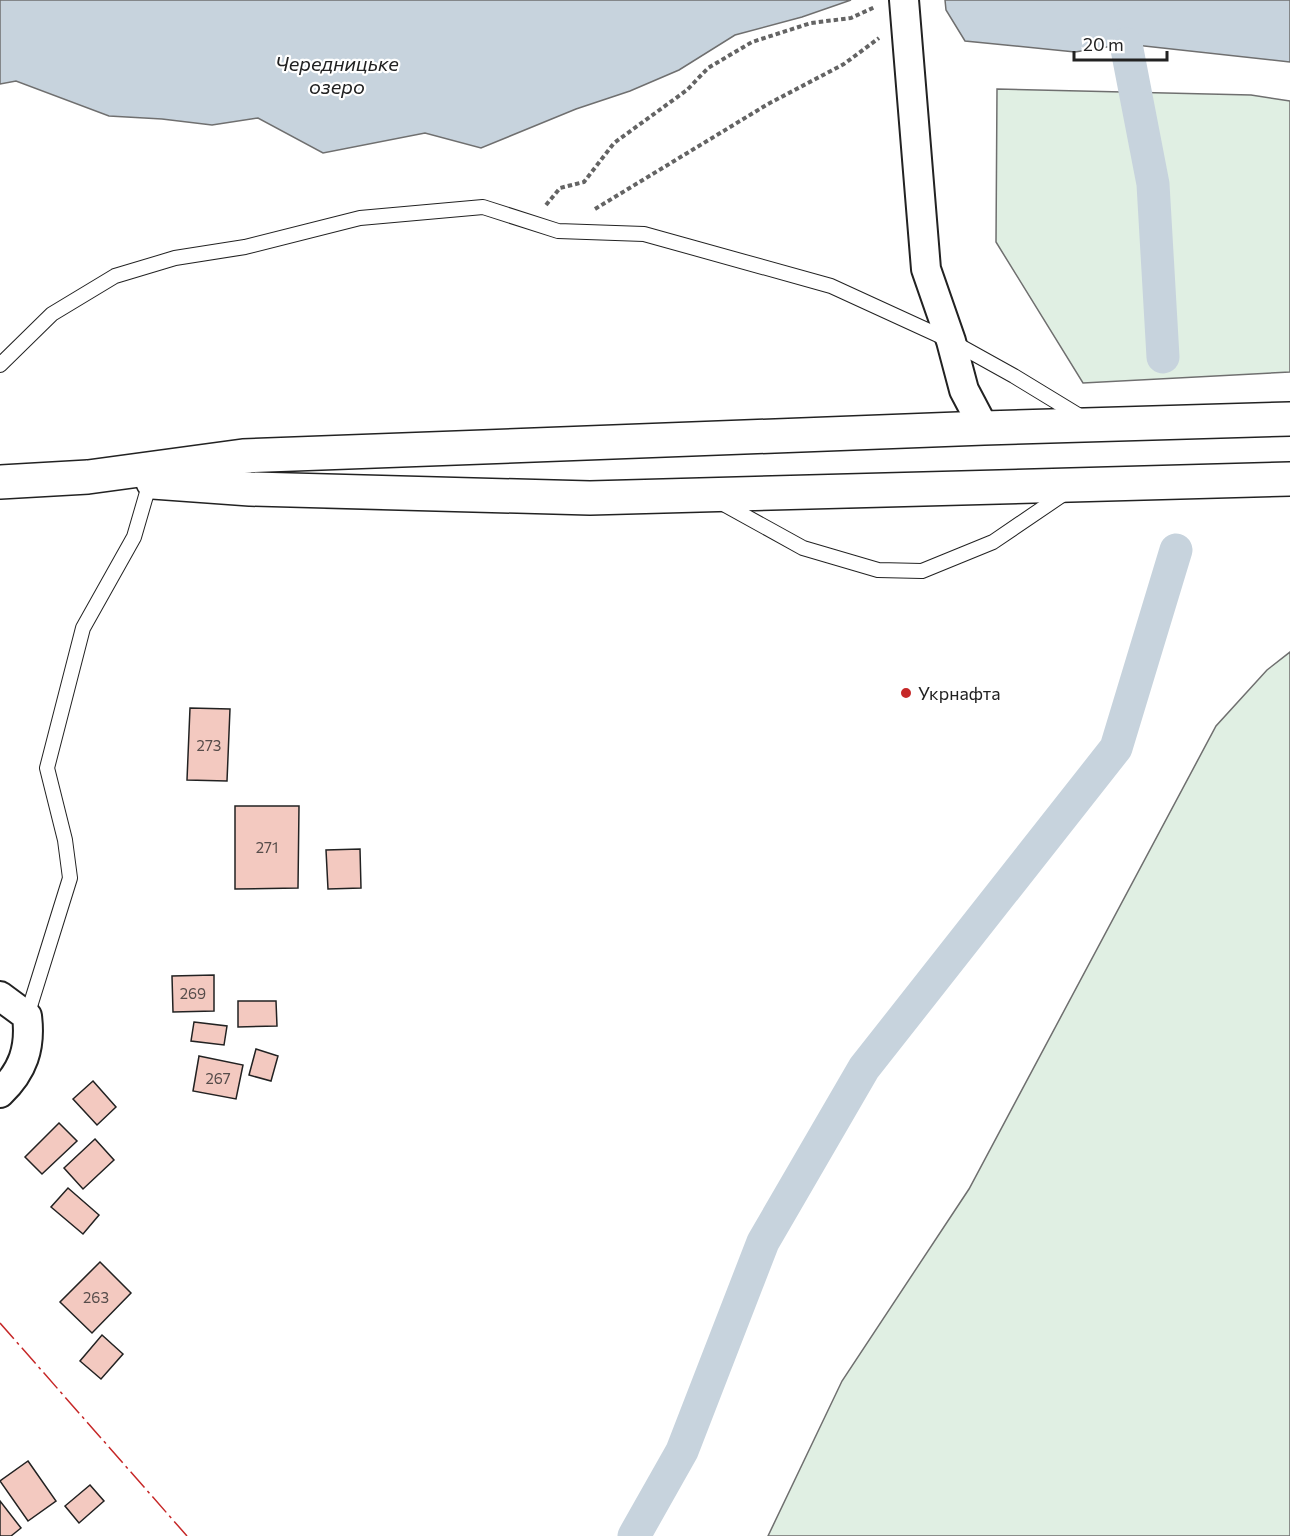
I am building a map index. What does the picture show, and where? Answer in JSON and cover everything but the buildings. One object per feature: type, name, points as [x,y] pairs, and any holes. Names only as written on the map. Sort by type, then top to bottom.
[{"type":"street","points":[[896,8],[926,269],[951,341],[964,390],[984,428]]},
{"type":"street","points":[[0,482],[88,477],[243,456],[1093,424],[1290,419]]},
{"type":"street","points":[[88,477],[250,489],[590,498],[1290,479]]},
{"type":"street","points":[[0,996],[27,1017],[29,1035],[23,1061],[12,1081],[0,1093]]},
{"type":"lane","points":[[0,365],[52,314],[115,276],[175,258],[245,247],[360,218],[483,207],[558,231],[644,234],[831,286],[951,341],[1093,424]]},
{"type":"lane","points":[[27,1017],[70,878],[65,840],[46,768],[83,628],[134,537],[150,482]]},
{"type":"lane","points":[[706,495],[803,548],[878,570],[922,571],[993,542],[1078,484]]},
{"type":"path","points":[[532,222],[560,188],[584,182],[614,143],[687,90],[708,68],[752,42],[811,23],[851,18],[896,8]]},
{"type":"path","points":[[558,231],[768,104],[844,64],[896,8]]},
{"type":"green space","points":[[997,89],[1251,95],[1290,101],[1290,372],[1083,383],[996,242]]},
{"type":"green space","points":[[1290,652],[1290,1536],[768,1536],[842,1381],[969,1189],[1216,726],[1267,670]]},
{"type":"water","name":"Чередницьке озеро","points":[[0,0],[851,0],[802,17],[735,35],[679,70],[481,148],[425,133],[323,153],[258,118],[212,125],[109,116],[16,81],[0,84]]},
{"type":"water","points":[[945,0],[1290,0],[1290,62],[1126,44],[1075,52],[965,41],[946,10]]},
{"type":"waterway","points":[[1126,44],[1153,184],[1163,357]]},
{"type":"waterway","points":[[634,1536],[682,1451],[763,1242],[864,1068],[1116,748],[1176,550]]},
{"type":"power","points":[[0,1323],[187,1536]]},
{"type":"place","name":"Укрнафта","points":[[906,693]]}]
